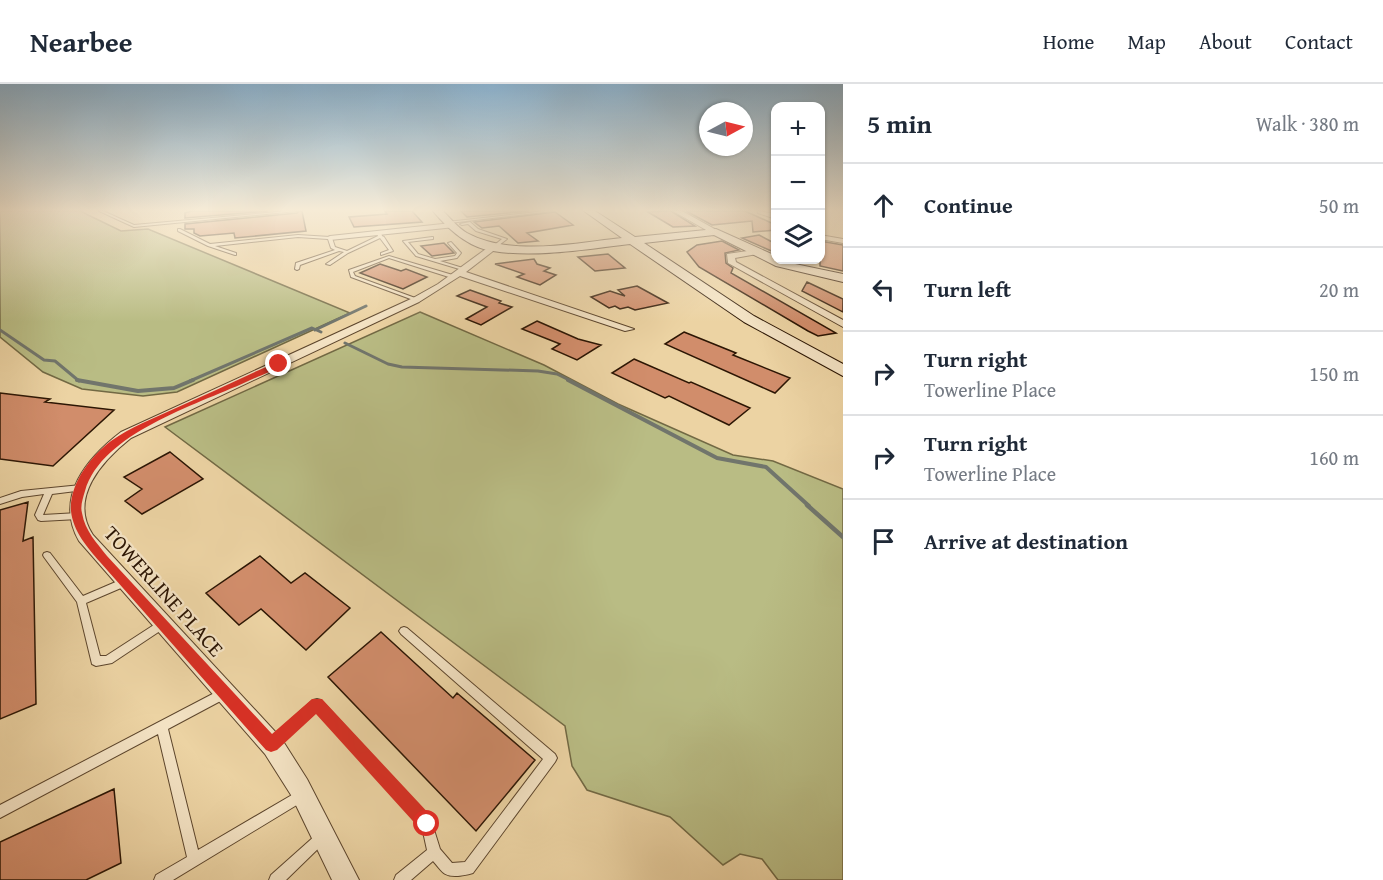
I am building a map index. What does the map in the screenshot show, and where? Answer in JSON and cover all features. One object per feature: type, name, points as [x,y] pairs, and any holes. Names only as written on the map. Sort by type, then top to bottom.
[{"type":"street","name":"TOWERLINE PLACE","points":[[346,880],[303,795],[271,744],[84,534],[76,502],[94,463],[126,435],[416,300],[493,248]]},
{"type":"street","points":[[496,248],[528,250],[547,248]]},
{"type":"street","points":[[645,248],[749,319],[843,370]]},
{"type":"street","points":[[747,248],[801,269],[843,278]]},
{"type":"street","points":[[754,252],[730,256],[732,263],[843,324]]},
{"type":"street","points":[[459,273],[630,329]]},
{"type":"lane","points":[[217,248],[235,255]]},
{"type":"lane","points":[[334,248],[348,252]]},
{"type":"lane","points":[[328,264],[355,248]]},
{"type":"lane","points":[[380,255],[391,251],[389,248]]},
{"type":"lane","points":[[411,248],[417,255],[459,273]]},
{"type":"lane","points":[[433,260],[456,257],[459,253],[455,248]]},
{"type":"lane","points":[[297,269],[298,264],[339,249]]},
{"type":"lane","points":[[416,300],[353,277],[351,271],[389,257],[459,273]]},
{"type":"lane","points":[[0,501],[21,494],[81,488]]},
{"type":"lane","points":[[49,491],[39,515],[41,518],[78,516]]},
{"type":"lane","points":[[47,555],[81,601],[96,661],[108,660],[163,624]]},
{"type":"lane","points":[[81,601],[125,582]]},
{"type":"lane","points":[[271,744],[317,704],[427,824],[434,852],[449,870],[468,868],[551,758],[404,631]]},
{"type":"lane","points":[[0,812],[225,693]]},
{"type":"lane","points":[[162,726],[194,860]]},
{"type":"lane","points":[[161,880],[303,795]]},
{"type":"lane","points":[[276,880],[324,835]]},
{"type":"lane","points":[[401,880],[434,852]]},
{"type":"green space","points":[[0,248],[194,248],[350,313],[177,392],[143,396],[82,389],[43,372],[0,337]]},
{"type":"green space","points":[[420,312],[544,365],[618,404],[733,455],[773,461],[843,489],[843,880],[778,880],[762,859],[740,854],[723,865],[670,817],[587,790],[572,766],[565,726],[165,427]]},
{"type":"building","points":[[423,248],[449,248],[454,253],[432,256]]},
{"type":"building","points":[[693,248],[739,250],[725,253],[726,263],[733,268],[731,273],[836,333],[818,336],[808,331],[699,267],[687,252]]},
{"type":"building","points":[[825,248],[843,248],[843,271],[820,266],[820,264],[825,264]]},
{"type":"building","points":[[608,254],[625,268],[595,271],[578,257]]},
{"type":"building","points":[[534,259],[537,264],[550,268],[544,271],[556,275],[540,285],[517,277],[524,274],[495,264]]},
{"type":"building","points":[[380,264],[401,271],[406,269],[427,277],[403,289],[360,273]]},
{"type":"building","points":[[807,282],[843,299],[843,312],[802,291]]},
{"type":"building","points":[[637,286],[668,303],[635,310],[628,307],[620,309],[615,306],[609,308],[591,297],[610,291],[625,296],[618,290]]},
{"type":"building","points":[[470,290],[512,307],[481,325],[466,319],[487,307],[457,296]]},
{"type":"building","points":[[537,321],[578,339],[601,345],[577,360],[552,349],[560,344],[522,329]]},
{"type":"building","points":[[684,332],[790,378],[775,393],[665,344]]},
{"type":"building","points":[[634,359],[750,408],[729,425],[669,396],[665,398],[612,373]]},
{"type":"building","points":[[0,393],[50,399],[45,402],[114,410],[53,466],[0,459]]},
{"type":"building","points":[[170,452],[203,479],[142,514],[125,501],[142,489],[124,477]]},
{"type":"building","points":[[28,502],[23,541],[33,537],[36,704],[0,719],[0,510]]},
{"type":"building","points":[[260,556],[291,583],[305,573],[350,608],[306,650],[261,609],[239,625],[206,593]]},
{"type":"building","points":[[381,632],[453,698],[457,693],[535,760],[476,831],[328,677]]},
{"type":"building","points":[[114,789],[121,863],[86,880],[0,880],[0,842]]},
{"type":"waterway","points":[[316,330],[366,306]]},
{"type":"waterway","points":[[190,381],[312,328],[316,330]]},
{"type":"waterway","points":[[0,330],[44,360],[55,361],[78,380]]},
{"type":"waterway","points":[[316,330],[321,332]]},
{"type":"waterway","points":[[345,343],[388,364],[402,367],[538,371],[557,374],[571,381]]},
{"type":"waterway","points":[[78,380],[138,391],[174,388],[193,380]]},
{"type":"waterway","points":[[568,380],[717,458],[766,467],[809,506]]},
{"type":"waterway","points":[[807,505],[843,537]]},
{"type":"route","points":[[279,364],[126,435],[103,453],[83,479],[76,502],[77,513],[84,534],[104,559],[271,744],[317,704],[427,824]]}]
